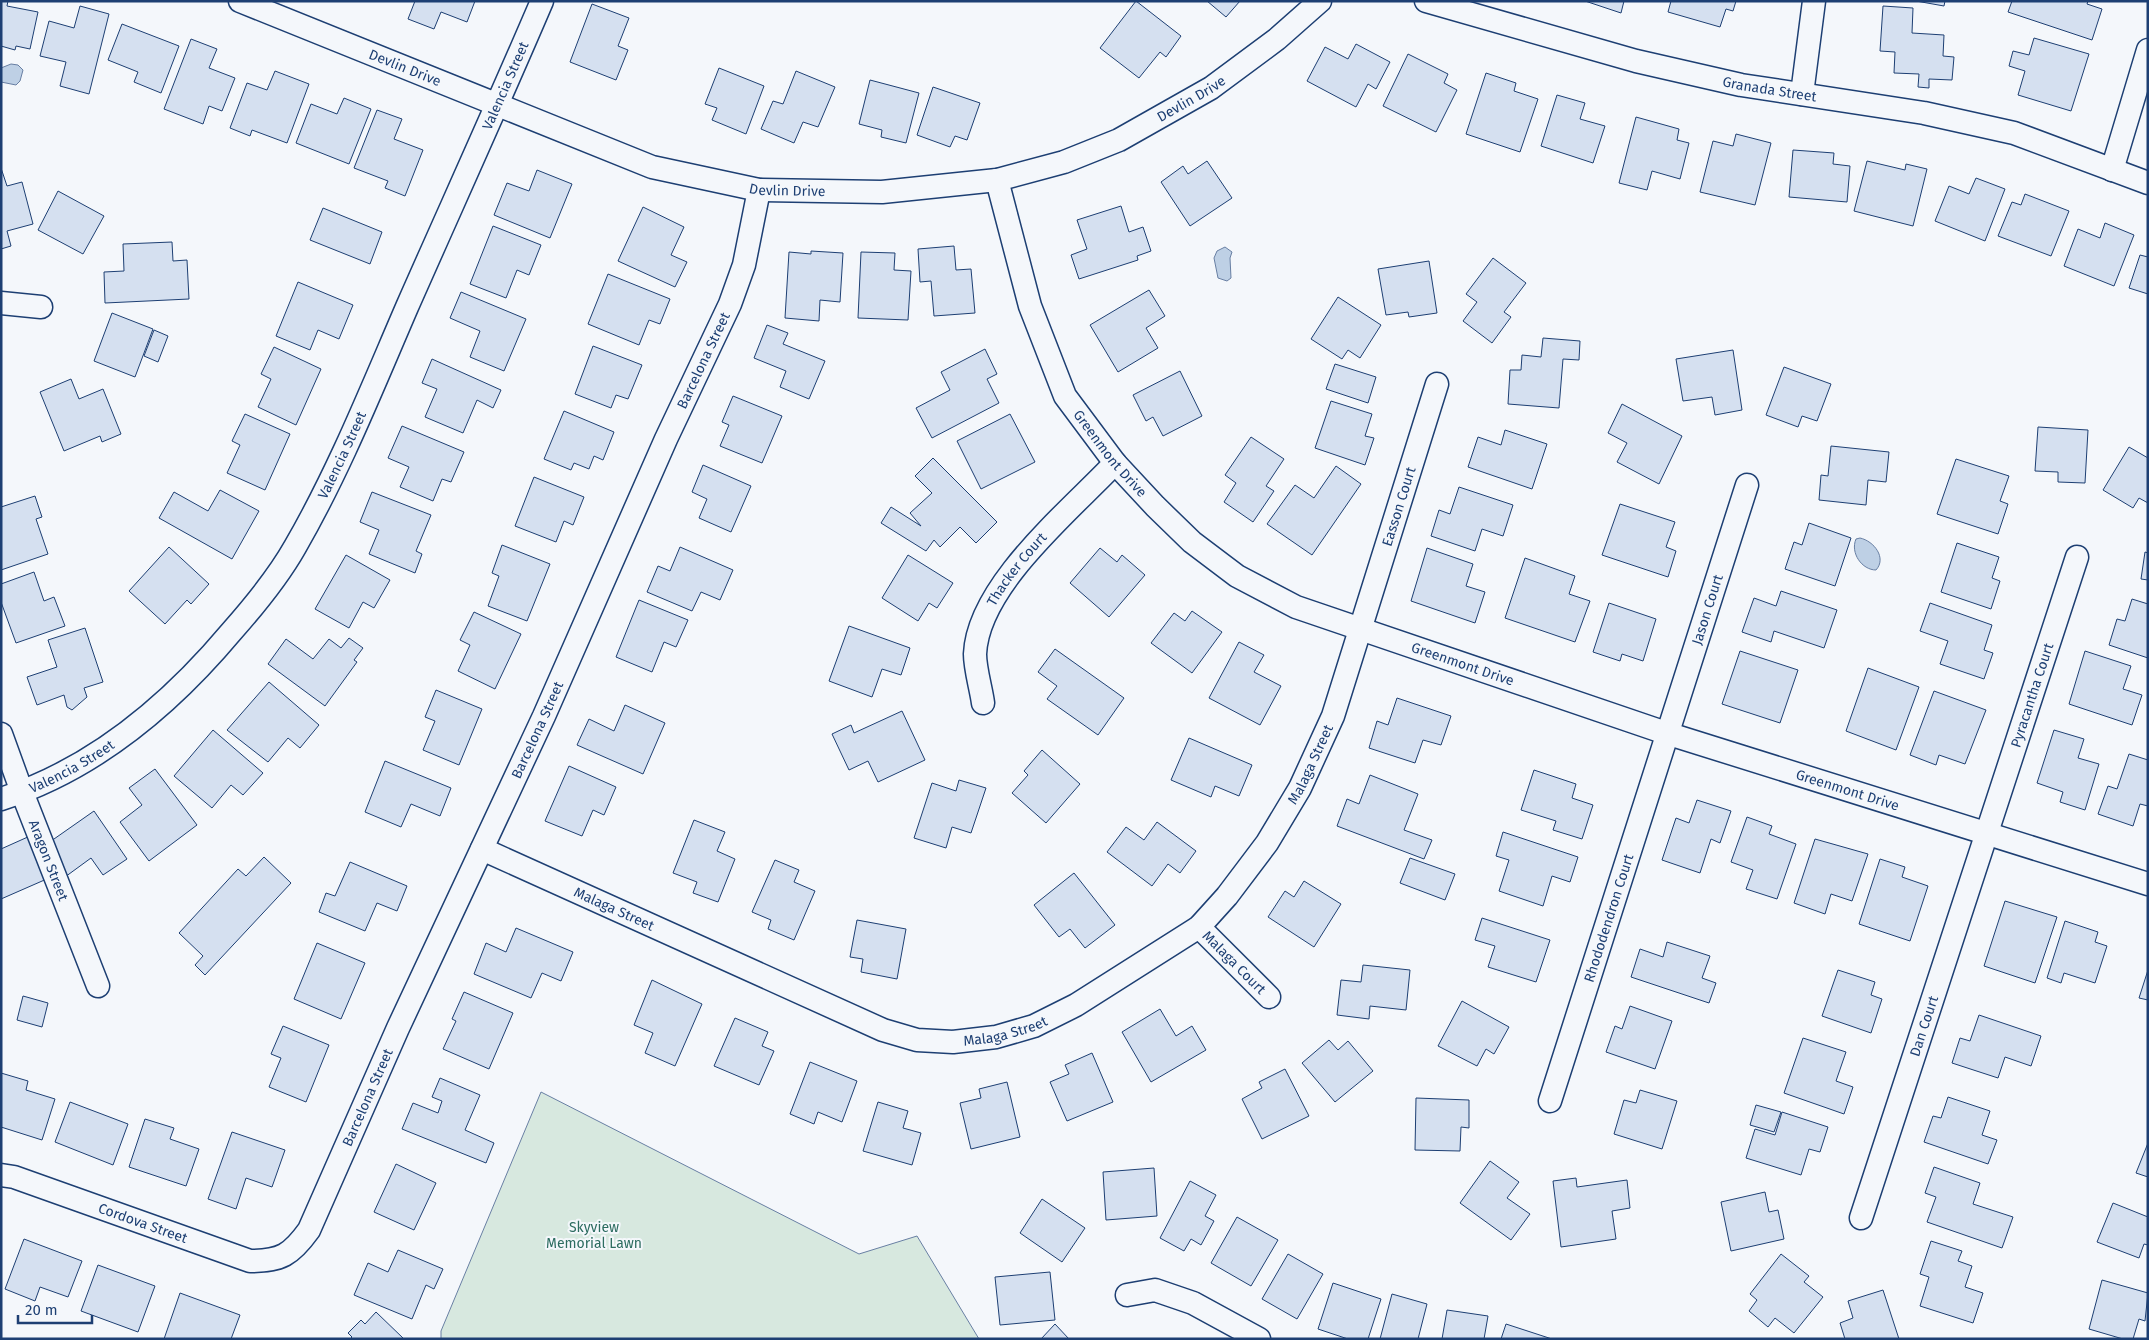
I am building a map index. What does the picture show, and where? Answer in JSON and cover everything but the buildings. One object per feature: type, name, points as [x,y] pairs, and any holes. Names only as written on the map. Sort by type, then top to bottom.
[{"type":"street","name":"Devlin Drive","points":[[240,1],[652,167],[759,190],[882,192],[997,180],[1064,162],[1119,140],[1212,88],[1277,39],[1320,1]]},
{"type":"street","name":"Valencia Street","points":[[11,796],[59,776],[97,754],[151,716],[206,662],[252,608],[294,548],[349,438],[542,1]]},
{"type":"street","name":"Granada Street","points":[[1426,1],[1636,61],[1741,85],[1924,113],[2014,134],[2148,183]]},
{"type":"street","points":[[1802,94],[1814,1]]},
{"type":"street","points":[[2112,170],[2148,50]]},
{"type":"street","name":"Greenmont Drive","points":[[997,180],[1030,306],[1065,396],[1115,463],[1192,542],[1237,576],[1296,607],[1666,733],[2148,884]]},
{"type":"street","name":"Barcelona Street","points":[[286,1256],[298,1246],[309,1230],[398,1028],[544,716],[666,439],[730,304],[744,265],[759,190]]},
{"type":"street","points":[[1,303],[41,307]]},
{"type":"street","name":"Easson Court","points":[[1360,628],[1437,384]]},
{"type":"street","name":"Thacker Court","points":[[983,703],[975,654],[982,623],[1003,584],[1045,533],[1115,463]]},
{"type":"street","name":"Jason Court","points":[[1666,733],[1747,485]]},
{"type":"street","name":"Pyracantha Court","points":[[1985,834],[2077,557]]},
{"type":"street","name":"Malaga Street","points":[[482,849],[883,1030],[917,1040],[953,1042],[996,1037],[1034,1026],[1076,1005],[1199,927],[1227,896],[1267,843],[1300,788],[1333,716],[1360,628]]},
{"type":"street","name":"Rhododendron Court","points":[[1550,1101],[1666,733]]},
{"type":"street","name":"Aragon Street","points":[[1,734],[11,796],[98,986]]},
{"type":"street","name":"Dan Court","points":[[1861,1218],[1985,834]]},
{"type":"street","name":"Malaga Court","points":[[1199,927],[1269,997]]},
{"type":"street","name":"Cordova Street","points":[[1,1175],[14,1177],[233,1256],[258,1261],[286,1256]]},
{"type":"street","points":[[1127,1295],[1155,1290],[1193,1303],[1259,1339]]},
{"type":"green space","name":"Skyview Memorial Lawn","points":[[541,1092],[859,1254],[917,1236],[979,1339],[441,1339],[441,1331]]},
{"type":"water","points":[[11,64],[18,65],[23,70],[20,81],[16,85],[1,82],[1,68]]},
{"type":"water","points":[[1225,247],[1232,252],[1230,258],[1231,278],[1227,281],[1218,278],[1214,258],[1217,251]]},
{"type":"water","points":[[1860,538],[1874,546],[1879,555],[1879,565],[1876,570],[1866,567],[1858,560],[1855,544],[1856,539]]}]
